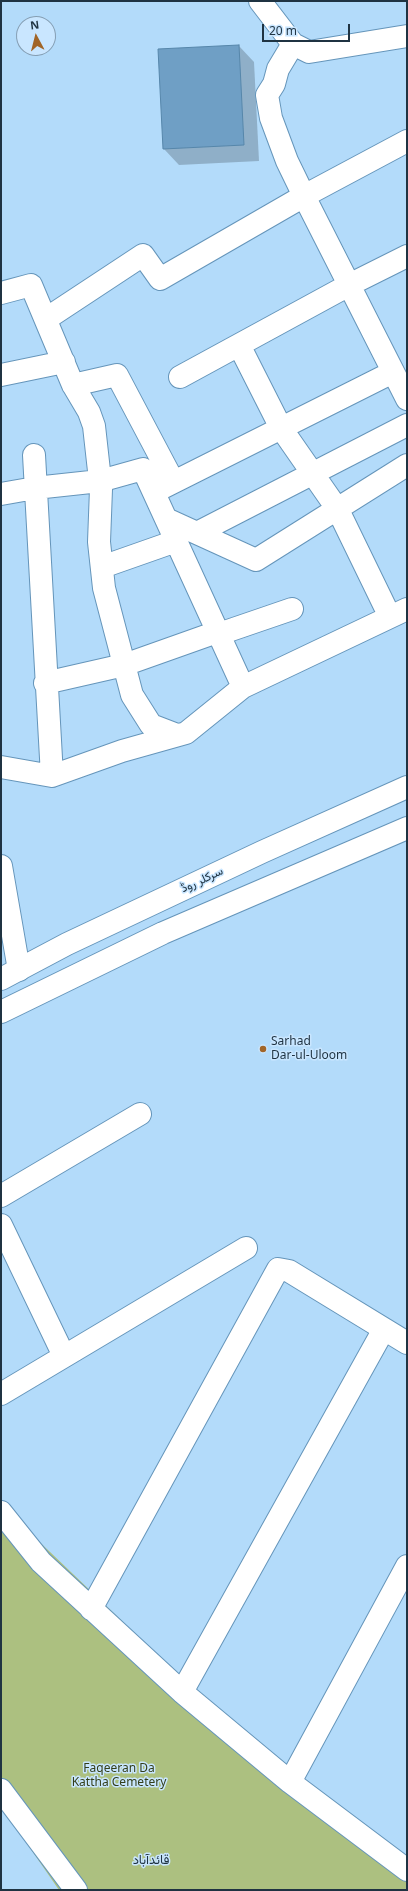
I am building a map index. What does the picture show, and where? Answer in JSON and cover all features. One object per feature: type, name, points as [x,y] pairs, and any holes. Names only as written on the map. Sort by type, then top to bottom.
[{"type":"street","points":[[260,1],[293,44],[309,52],[407,36]]},
{"type":"street","points":[[293,44],[278,69],[274,84],[267,95],[274,125],[287,161],[407,399]]},
{"type":"street","points":[[46,319],[143,256],[160,279],[304,196],[407,141]]},
{"type":"street","points":[[180,377],[349,285],[407,256]]},
{"type":"street","points":[[1,294],[31,285],[73,385],[89,412],[94,426],[100,481],[99,542],[104,588],[132,695],[151,725],[177,735]]},
{"type":"street","points":[[1,767],[52,776],[122,751],[186,733],[243,686],[398,613],[338,510],[281,428],[239,345]]},
{"type":"street","points":[[1,375],[64,362]]},
{"type":"street","points":[[154,492],[393,372]]},
{"type":"street","points":[[73,385],[117,374],[173,482]]},
{"type":"street","points":[[197,533],[407,426]]},
{"type":"street","points":[[34,455],[45,683],[52,776]]},
{"type":"street","points":[[166,519],[256,560],[338,510],[407,465]]},
{"type":"street","points":[[1,494],[35,488],[100,481],[143,469],[243,686]]},
{"type":"street","points":[[102,567],[176,541]]},
{"type":"street","points":[[45,683],[124,665],[292,609]]},
{"type":"street","name":"سرکلر روڈ","points":[[10,975],[67,944],[262,852],[407,787]]},
{"type":"street","points":[[1,1012],[163,933],[407,828]]},
{"type":"street","points":[[1,866],[10,975]]},
{"type":"street","points":[[1,1196],[140,1114]]},
{"type":"street","points":[[1,1225],[64,1356]]},
{"type":"street","points":[[1,1394],[246,1248]]},
{"type":"street","points":[[91,1609],[278,1269],[289,1271],[407,1342]]},
{"type":"street","points":[[182,1692],[384,1329]]},
{"type":"street","points":[[1,1512],[41,1562],[182,1692],[290,1782],[407,1870]]},
{"type":"street","points":[[290,1782],[407,1566]]},
{"type":"street","points":[[1,1790],[76,1890]]},
{"type":"green space","name":"Faqeeran Da Kattha Cemetery","points":[[1,1505],[290,1782],[407,1864],[407,1890],[59,1890],[1,1806]]},
{"type":"building","points":[[239,45],[244,145],[163,149],[158,49]]},
{"type":"place","name":"Sarhad Dar-ul-Uloom","points":[[263,1049]]},
{"type":"district","name":"قائدآباد","points":[[151,1860]]}]
